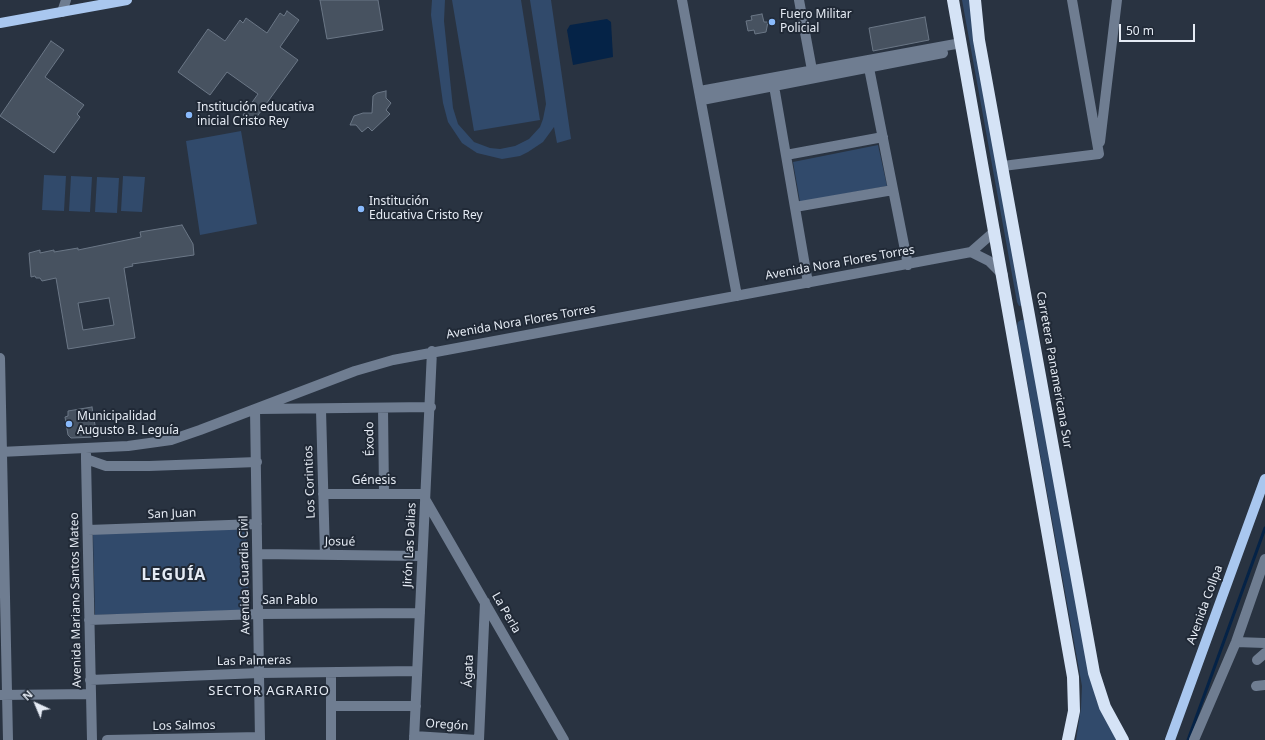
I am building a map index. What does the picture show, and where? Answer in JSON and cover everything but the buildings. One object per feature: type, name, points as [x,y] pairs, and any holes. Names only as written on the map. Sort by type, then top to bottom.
[{"type":"highway","points":[[954,0],[1073,678],[1074,711],[1068,740]]},
{"type":"highway","name":"Carretera Panamericana Sur","points":[[975,0],[979,40],[1094,673],[1105,707],[1123,740]]},
{"type":"highway","points":[[1010,314],[1029,311]]},
{"type":"main road","points":[[0,23],[127,0]]},
{"type":"main road","name":"Avenida Collpa","points":[[1170,740],[1265,479]]},
{"type":"street","points":[[62,12],[66,0]]},
{"type":"street","points":[[682,0],[701,95],[737,296]]},
{"type":"street","points":[[799,0],[812,70]]},
{"type":"street","points":[[1072,0],[1099,154]]},
{"type":"street","points":[[1099,154],[1117,0]]},
{"type":"street","points":[[701,95],[812,70],[962,46]]},
{"type":"street","points":[[701,95],[774,86],[869,68],[962,46]]},
{"type":"street","points":[[869,68],[908,264]]},
{"type":"street","points":[[774,86],[808,283]]},
{"type":"street","points":[[786,155],[883,136]]},
{"type":"street","points":[[1003,166],[1099,154]]},
{"type":"street","points":[[795,208],[893,190]]},
{"type":"street","name":"Avenida Nora Flores Torres","points":[[1,452],[128,446],[171,440],[355,371],[392,360],[432,351],[971,252],[988,239],[995,231]]},
{"type":"street","points":[[971,252],[989,261],[1003,276]]},
{"type":"street","name":"Jirón Las Dalias","points":[[414,738],[425,497],[431,407],[432,351]]},
{"type":"street","points":[[0,358],[4,695],[8,740]]},
{"type":"street","points":[[255,409],[321,410],[431,407]]},
{"type":"street","name":"Éxodo","points":[[383,408],[384,494]]},
{"type":"street","name":"Avenida Guardia Civil","points":[[255,409],[260,739]]},
{"type":"street","name":"Los Corintios","points":[[321,410],[325,554]]},
{"type":"street","points":[[85,448],[86,459],[112,466],[257,462]]},
{"type":"street","name":"Avenida Mariano Santos Mateo","points":[[86,459],[92,740]]},
{"type":"street","name":"Génesis","points":[[324,494],[384,494],[425,497]]},
{"type":"street","name":"La Perla","points":[[425,497],[564,740]]},
{"type":"street","name":"San Juan","points":[[88,530],[257,524]]},
{"type":"street","name":"Josué","points":[[258,554],[422,556]]},
{"type":"street","points":[[1194,740],[1236,642],[1265,559]]},
{"type":"street","name":"Ágata","points":[[478,740],[485,602]]},
{"type":"street","name":"San Pablo","points":[[89,620],[258,614],[420,613]]},
{"type":"street","points":[[1236,642],[1265,643]]},
{"type":"street","points":[[1257,660],[1265,653]]},
{"type":"street","name":"Las Palmeras","points":[[90,680],[259,673],[417,671]]},
{"type":"street","points":[[331,673],[331,740]]},
{"type":"street","points":[[4,695],[91,694]]},
{"type":"street","points":[[331,706],[416,706]]},
{"type":"street","name":"Oregón","points":[[414,738],[478,740]]},
{"type":"street","name":"Los Salmos","points":[[108,740],[260,739]]},
{"type":"shaded area","points":[[432,0],[445,0],[444,21],[453,108],[458,124],[474,142],[490,148],[500,149],[515,146],[529,139],[540,127],[543,119],[546,104],[530,0],[551,0],[571,139],[557,143],[554,127],[543,142],[528,152],[520,156],[502,159],[477,153],[462,143],[448,122],[443,103],[431,15]]},
{"type":"shaded area","points":[[452,0],[521,0],[540,120],[474,131]]},
{"type":"shaded area","points":[[962,0],[972,0],[1026,305],[1019,306],[1017,302]]},
{"type":"shaded area","points":[[607,19],[611,22],[613,57],[573,65],[567,30],[570,25]]},
{"type":"shaded area","points":[[241,131],[257,224],[200,235],[186,141]]},
{"type":"shaded area","points":[[878,145],[887,186],[800,202],[793,162]]},
{"type":"shaded area","points":[[44,175],[66,176],[64,211],[42,210]]},
{"type":"shaded area","points":[[71,176],[92,177],[90,212],[69,211]]},
{"type":"shaded area","points":[[123,176],[145,177],[142,212],[121,211]]},
{"type":"shaded area","points":[[97,177],[119,178],[117,213],[95,212]]},
{"type":"shaded area","points":[[1025,320],[1096,699],[1100,709],[1119,740],[1076,740],[1081,708],[1082,686],[1017,326],[1018,322]]},
{"type":"shaded area","points":[[246,529],[249,610],[95,615],[93,534]]},
{"type":"waterway","points":[[1188,740],[1265,528]]},
{"type":"place","name":"Fuero Militar Policial","points":[[772,22]]},
{"type":"place","name":"Institución educativa inicial Cristo Rey","points":[[189,115]]},
{"type":"place","name":"Institución Educativa Cristo Rey","points":[[361,209]]},
{"type":"place","name":"Municipalidad Augusto B. Leguía","points":[[69,424]]},
{"type":"district","name":"LEGUÍA","points":[[174,575]]},
{"type":"district","name":"SECTOR AGRARIO","points":[[269,691]]}]
